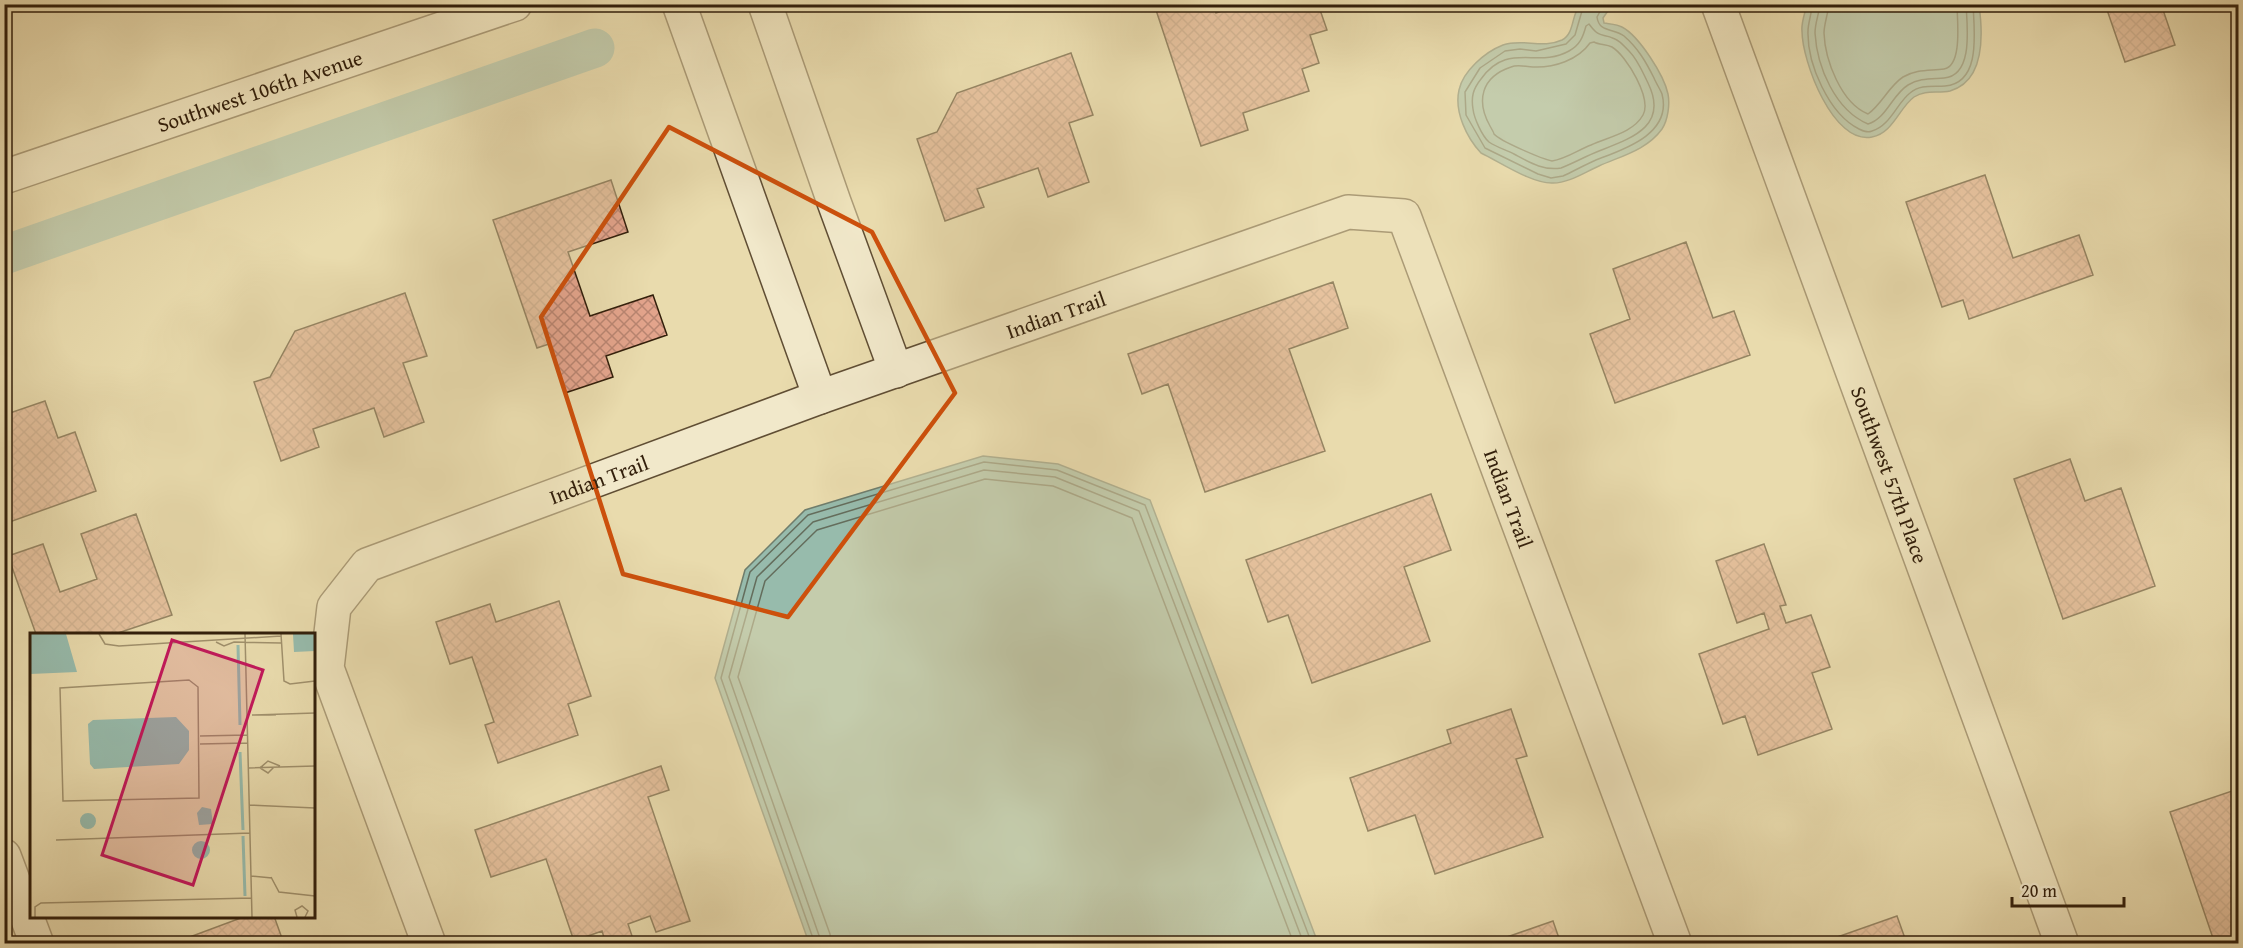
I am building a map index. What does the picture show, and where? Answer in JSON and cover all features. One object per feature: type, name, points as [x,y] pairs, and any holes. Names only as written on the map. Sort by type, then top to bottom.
[{"type":"street","name":"Southwest 106th Avenue","points":[[4,177],[480,10],[515,4]]},
{"type":"street","points":[[679,4],[820,397]]},
{"type":"street","points":[[765,4],[896,370]]},
{"type":"street","name":"Southwest 57th Place","points":[[1718,4],[2061,944]]},
{"type":"street","name":"Indian Trail","points":[[429,944],[327,668],[334,607],[367,565],[820,397],[1348,212],[1404,216],[1675,944]]},
{"type":"street","points":[[4,856],[37,944]]},
{"type":"highlighted area","points":[[669,127],[872,232],[955,393],[788,617],[623,574],[541,317]]},
{"type":"water","points":[[1807,4],[1979,5],[1981,42],[1976,67],[1961,86],[1950,91],[1923,93],[1914,97],[1891,125],[1879,135],[1858,136],[1845,128],[1833,115],[1814,80],[1803,44],[1803,21]]},
{"type":"water","points":[[1580,5],[1612,5],[1603,18],[1604,23],[1618,25],[1629,32],[1650,57],[1666,86],[1669,107],[1667,117],[1656,136],[1633,152],[1559,183],[1536,180],[1481,153],[1471,140],[1460,116],[1459,90],[1470,69],[1496,48],[1510,43],[1547,44],[1562,40],[1569,33]]},
{"type":"water","points":[[983,456],[1058,464],[1150,500],[1318,943],[809,943],[715,678],[745,570],[805,510]]},
{"type":"building","points":[[1154,4],[1213,4],[1216,13],[1241,4],[1318,4],[1327,30],[1310,35],[1319,63],[1302,69],[1309,91],[1243,113],[1248,130],[1201,146]]},
{"type":"building","points":[[2105,4],[2161,4],[2175,45],[2125,62]]},
{"type":"building","points":[[1071,53],[1093,115],[1069,123],[1089,182],[1048,197],[1038,168],[977,189],[984,207],[945,221],[917,139],[937,132],[957,93]]},
{"type":"building","points":[[1985,175],[2013,258],[2079,235],[2093,275],[1969,319],[1963,300],[1942,307],[1906,202]]},
{"type":"building","points":[[611,180],[628,232],[568,252],[590,316],[653,295],[667,335],[606,356],[613,377],[565,393],[549,344],[537,348],[493,220]]},
{"type":"building","points":[[1686,242],[1713,318],[1734,311],[1750,355],[1615,403],[1590,334],[1630,319],[1613,269]]},
{"type":"building","points":[[1333,282],[1348,328],[1289,349],[1325,451],[1205,492],[1168,384],[1142,394],[1128,354]]},
{"type":"building","points":[[405,293],[427,356],[403,363],[424,422],[384,437],[374,408],[313,429],[319,447],[281,461],[254,382],[270,377],[295,331]]},
{"type":"building","points":[[45,401],[58,438],[75,432],[96,491],[4,524],[4,415]]},
{"type":"building","points":[[2070,459],[2085,501],[2121,488],[2155,586],[2063,619],[2014,479]]},
{"type":"building","points":[[1431,494],[1451,550],[1404,567],[1430,641],[1312,683],[1288,615],[1268,622],[1246,560]]},
{"type":"building","points":[[136,514],[172,615],[118,633],[36,633],[8,556],[43,544],[60,592],[97,579],[81,534]]},
{"type":"building","points":[[1764,544],[1786,605],[1780,606],[1786,623],[1811,615],[1830,667],[1812,673],[1832,729],[1758,755],[1745,716],[1723,724],[1699,654],[1769,629],[1764,613],[1737,623],[1716,561]]},
{"type":"building","points":[[559,601],[591,696],[568,704],[578,735],[498,763],[485,725],[494,722],[472,657],[450,664],[436,622],[490,604],[496,622]]},
{"type":"building","points":[[1511,709],[1527,756],[1516,759],[1543,837],[1435,874],[1415,815],[1368,831],[1350,778],[1451,743],[1447,730]]},
{"type":"building","points":[[661,766],[669,790],[648,797],[690,921],[656,932],[650,916],[628,924],[634,942],[629,944],[606,944],[602,931],[574,941],[546,859],[491,877],[475,830]]},
{"type":"building","points":[[2238,789],[2238,940],[2228,944],[2215,944],[2170,812]]},
{"type":"building","points":[[1897,916],[1907,944],[1823,944],[1823,942]]},
{"type":"building","points":[[241,918],[275,918],[284,944],[171,944]]},
{"type":"building","points":[[1553,921],[1561,944],[1487,944]]},
{"type":"waterway","points":[[4,255],[595,48]]}]
